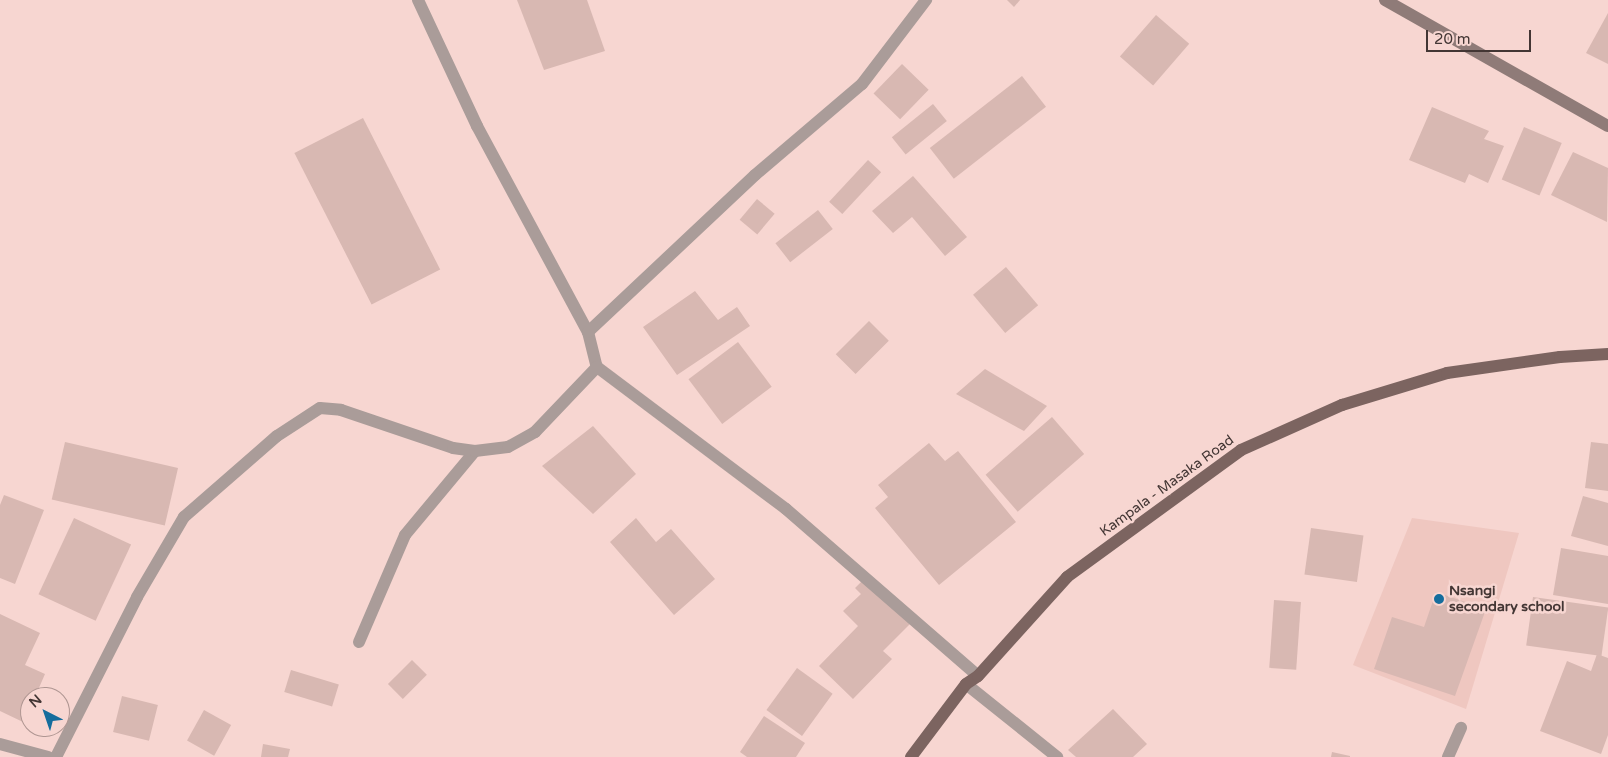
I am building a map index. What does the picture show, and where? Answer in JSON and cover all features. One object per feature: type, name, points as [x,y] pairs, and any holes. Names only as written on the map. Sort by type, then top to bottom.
[{"type":"main road","points":[[1385,0],[1608,126]]},
{"type":"main road","name":"Kampala - Masaka Road","points":[[911,757],[966,684],[978,676],[1067,577],[1241,450],[1342,405],[1447,373],[1560,356],[1608,354]]},
{"type":"street","points":[[418,0],[477,126],[588,332],[597,367],[786,510],[978,676]]},
{"type":"street","points":[[588,332],[755,174],[862,84],[926,0]]},
{"type":"street","points":[[56,757],[137,597],[184,517],[276,436],[320,408],[341,410],[453,448],[475,451],[508,447],[535,432],[597,367]]},
{"type":"street","points":[[359,642],[405,536],[475,451]]},
{"type":"street","points":[[966,684],[1057,757]]},
{"type":"street","points":[[1448,757],[1461,728]]},
{"type":"street","points":[[0,744],[48,757]]},
{"type":"shaded area","name":"Nsangi secondary school","points":[[1412,518],[1519,533],[1466,709],[1353,665]]},
{"type":"building","points":[[517,0],[587,0],[605,51],[544,70]]},
{"type":"building","points":[[1007,0],[1020,0],[1014,7]]},
{"type":"building","points":[[1608,13],[1608,64],[1586,53]]},
{"type":"building","points":[[1156,15],[1189,44],[1153,85],[1120,57]]},
{"type":"building","points":[[902,64],[929,90],[900,119],[874,93]]},
{"type":"building","points":[[1022,76],[1046,107],[954,179],[930,148]]},
{"type":"building","points":[[933,104],[947,121],[906,154],[892,137]]},
{"type":"building","points":[[1432,107],[1489,131],[1484,139],[1504,146],[1488,183],[1469,174],[1465,183],[1409,160]]},
{"type":"building","points":[[363,118],[440,269],[372,304],[294,153]]},
{"type":"building","points":[[1524,127],[1562,143],[1539,195],[1502,179]]},
{"type":"building","points":[[1573,152],[1608,168],[1607,222],[1551,195]]},
{"type":"building","points":[[868,160],[881,172],[842,214],[829,202]]},
{"type":"building","points":[[913,176],[967,237],[945,256],[912,217],[893,233],[872,211]]},
{"type":"building","points":[[757,199],[775,214],[757,234],[740,220]]},
{"type":"building","points":[[818,210],[833,229],[790,262],[775,243]]},
{"type":"building","points":[[1006,267],[1038,305],[1005,333],[973,295]]},
{"type":"building","points":[[695,291],[718,320],[737,307],[750,326],[677,375],[643,327]]},
{"type":"building","points":[[869,321],[889,341],[856,374],[836,354]]},
{"type":"building","points":[[738,342],[772,387],[722,424],[688,379]]},
{"type":"building","points":[[985,369],[1047,406],[1024,431],[956,394]]},
{"type":"building","points":[[1052,417],[1084,454],[1018,512],[986,475]]},
{"type":"building","points":[[593,426],[636,474],[593,514],[542,466]]},
{"type":"building","points":[[65,442],[178,468],[165,526],[52,499]]},
{"type":"building","points":[[1591,442],[1608,444],[1608,491],[1585,488]]},
{"type":"building","points":[[929,443],[945,461],[958,451],[1016,522],[939,585],[875,508],[888,497],[878,485]]},
{"type":"building","points":[[4,495],[44,510],[15,584],[0,578],[0,505]]},
{"type":"building","points":[[1583,496],[1608,503],[1608,546],[1571,536]]},
{"type":"building","points":[[74,518],[131,545],[96,621],[39,594]]},
{"type":"building","points":[[636,518],[656,542],[671,529],[715,579],[674,615],[610,542]]},
{"type":"building","points":[[1311,528],[1363,535],[1357,582],[1304,575]]},
{"type":"building","points":[[1561,548],[1608,556],[1608,604],[1553,595]]},
{"type":"building","points":[[865,578],[911,623],[883,651],[892,659],[853,699],[819,666],[858,626],[843,611],[861,594],[855,588]]},
{"type":"building","points":[[1436,592],[1486,609],[1455,696],[1374,669],[1392,617],[1424,627]]},
{"type":"building","points":[[1533,597],[1608,608],[1601,656],[1526,646]]},
{"type":"building","points":[[1274,600],[1301,602],[1296,670],[1269,668]]},
{"type":"building","points":[[0,614],[40,633],[25,665],[45,674],[39,687],[20,687],[20,721],[0,711]]},
{"type":"building","points":[[1597,654],[1608,658],[1608,735],[1601,754],[1540,731],[1567,661],[1591,671]]},
{"type":"building","points":[[412,660],[427,675],[403,699],[388,684]]},
{"type":"building","points":[[797,668],[833,694],[802,736],[766,710]]},
{"type":"building","points":[[291,670],[339,685],[332,707],[284,692]]},
{"type":"building","points":[[122,696],[158,705],[149,741],[113,732]]},
{"type":"building","points":[[1113,709],[1147,744],[1133,757],[1076,757],[1068,750]]},
{"type":"building","points":[[204,710],[231,725],[214,756],[187,741]]},
{"type":"building","points":[[764,716],[805,743],[796,757],[747,757],[740,752]]},
{"type":"building","points":[[263,744],[290,749],[288,757],[261,757]]},
{"type":"building","points":[[1332,752],[1350,756],[1350,757],[1331,757]]},
{"type":"place","name":"Nsangi secondary school","points":[[1439,599]]}]
